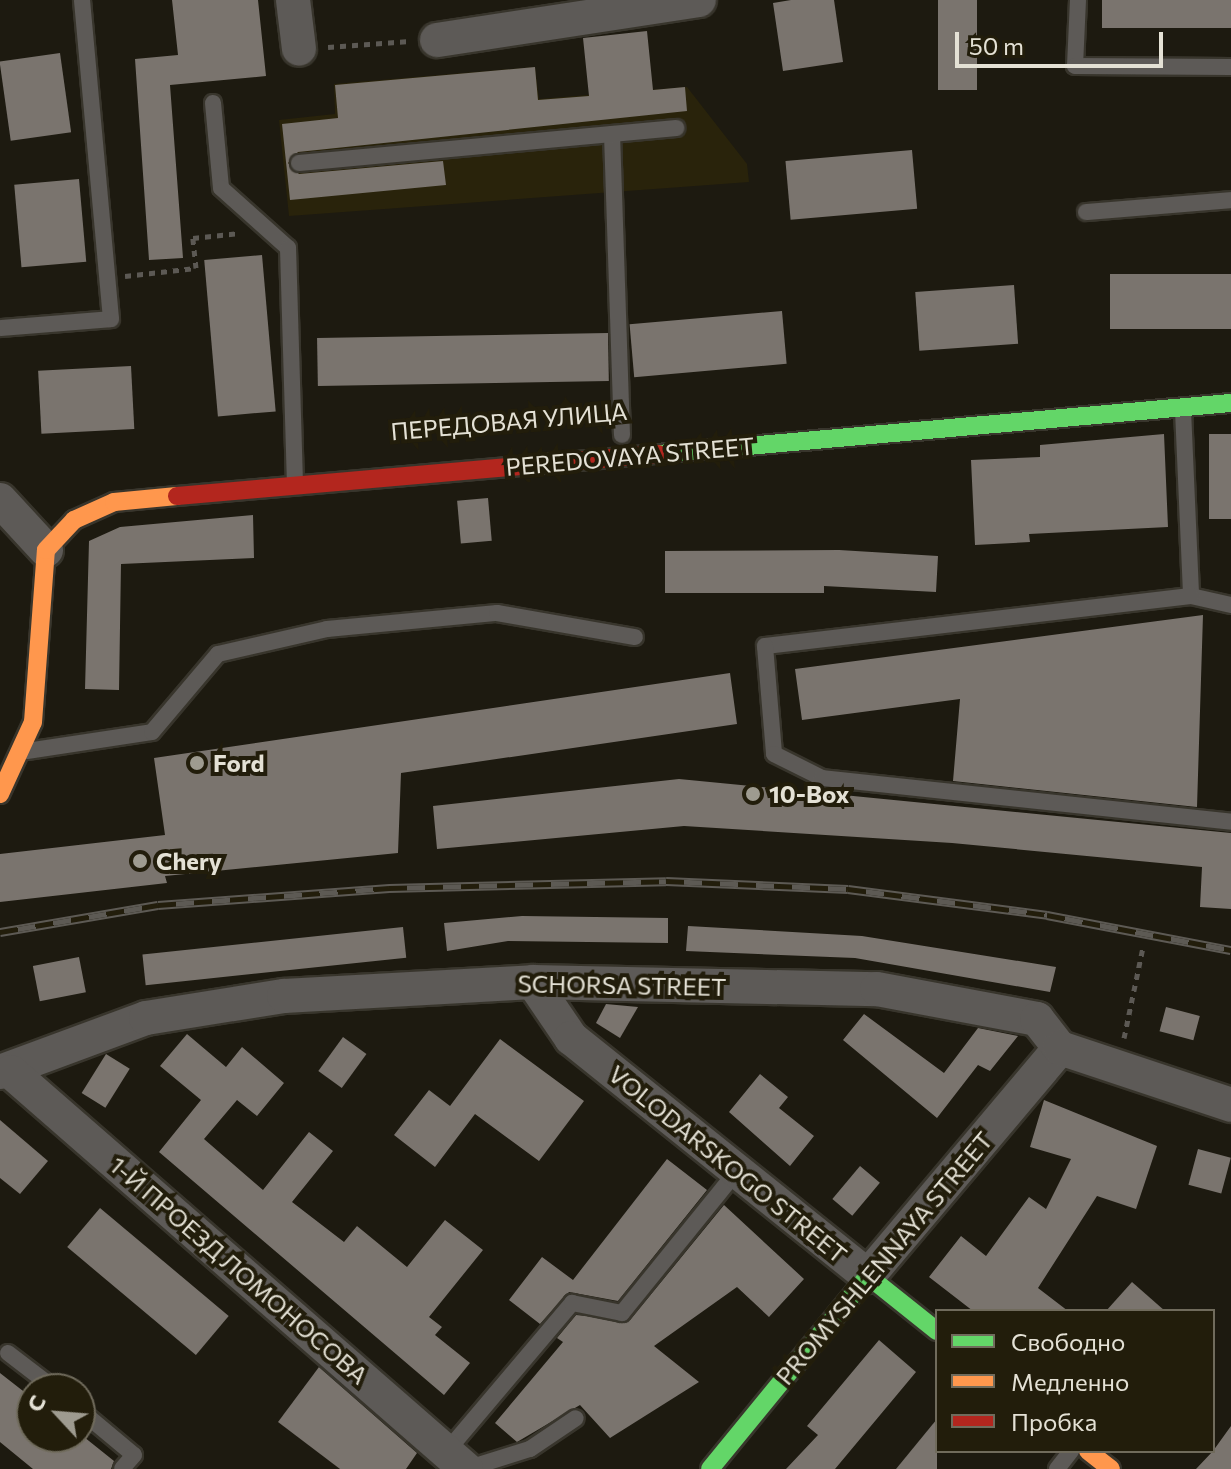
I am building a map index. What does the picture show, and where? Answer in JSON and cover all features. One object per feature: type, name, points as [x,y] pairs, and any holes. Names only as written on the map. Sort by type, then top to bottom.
[{"type":"main road","name":"ПЕРЕДОВАЯ УЛИЦА","points":[[33,546],[62,505],[98,488],[295,464],[1231,383]]},
{"type":"main road","name":"PEREDOVAYA STREET","points":[[33,546],[74,520],[114,502],[1231,403]]},
{"type":"main road","points":[[0,794],[25,751],[39,679],[33,546]]},
{"type":"main road","points":[[0,753],[15,713],[17,645]]},
{"type":"main road","name":"VOLODARSKOGO STREET","points":[[868,1276],[935,1329]]},
{"type":"main road","name":"PROMYSHLENNAYA STREET","points":[[710,1469],[868,1276]]},
{"type":"main road","points":[[1091,1453],[1111,1469]]},
{"type":"street","points":[[293,0],[299,49]]},
{"type":"street","points":[[437,40],[632,6],[699,0]]},
{"type":"street","points":[[0,500],[33,546]]},
{"type":"street","name":"SCHORSA STREET","points":[[6,1072],[146,1018],[284,996],[533,982],[877,989],[1037,1019],[1060,1048]]},
{"type":"street","name":"VOLODARSKOGO STREET","points":[[533,982],[571,1038],[868,1276]]},
{"type":"street","points":[[1060,1048],[1231,1105]]},
{"type":"street","name":"PROMYSHLENNAYA STREET","points":[[868,1276],[1060,1048]]},
{"type":"street","name":"1-Й ПРОЕЗД ЛОМОНОСОВА","points":[[6,1072],[460,1463]]},
{"type":"lane","points":[[0,328],[111,319],[82,0]]},
{"type":"lane","points":[[1078,0],[1075,66],[1231,67]]},
{"type":"lane","points":[[213,103],[221,188],[288,248],[295,484]]},
{"type":"lane","points":[[299,163],[676,128]]},
{"type":"lane","points":[[612,134],[622,435]]},
{"type":"lane","points":[[1086,212],[1231,200]]},
{"type":"lane","points":[[1183,408],[1191,596]]},
{"type":"lane","points":[[1231,605],[1191,596],[765,646],[774,754],[822,778],[1231,822]]},
{"type":"lane","points":[[25,751],[152,732],[218,654],[327,629],[497,613],[635,637]]},
{"type":"lane","points":[[460,1463],[572,1303],[622,1313],[737,1171]]},
{"type":"lane","points":[[8,1353],[34,1373]]},
{"type":"lane","points":[[460,1463],[530,1449],[576,1418]]},
{"type":"lane","points":[[96,1423],[134,1455],[122,1469]]},
{"type":"lane","points":[[1057,1469],[1069,1453]]},
{"type":"path","points":[[299,49],[437,40]]},
{"type":"path","points":[[107,278],[196,268],[193,238],[269,231]]},
{"type":"path","points":[[1118,1066],[1143,947]]},
{"type":"shaded area","points":[[535,67],[539,99],[687,87],[747,164],[749,182],[289,216],[279,120],[335,114],[334,84]]},
{"type":"building","points":[[172,0],[258,0],[266,76],[170,85],[183,258],[149,260],[135,59],[178,55]]},
{"type":"building","points":[[834,0],[843,62],[783,71],[773,3]]},
{"type":"building","points":[[938,0],[977,0],[977,90],[938,90]]},
{"type":"building","points":[[1102,0],[1231,0],[1231,28],[1102,28]]},
{"type":"building","points":[[647,31],[653,90],[685,87],[687,111],[298,152],[288,163],[299,174],[443,161],[446,185],[290,200],[282,124],[338,118],[335,85],[535,67],[538,100],[589,96],[583,38]]},
{"type":"building","points":[[60,53],[71,132],[11,141],[0,61]]},
{"type":"building","points":[[912,150],[917,209],[791,220],[785,161]]},
{"type":"building","points":[[79,179],[86,262],[21,267],[14,185]]},
{"type":"building","points":[[262,255],[276,411],[218,416],[204,260]]},
{"type":"building","points":[[1110,274],[1231,274],[1231,329],[1110,329]]},
{"type":"building","points":[[1014,285],[1018,344],[919,351],[915,292]]},
{"type":"building","points":[[782,311],[787,364],[634,377],[630,324]]},
{"type":"building","points":[[608,333],[609,381],[318,386],[317,338]]},
{"type":"building","points":[[131,366],[134,429],[41,434],[38,371]]},
{"type":"building","points":[[1164,434],[1168,527],[1029,534],[1030,542],[975,545],[971,460],[1040,457],[1040,445]]},
{"type":"building","points":[[1209,434],[1231,434],[1231,519],[1209,519]]},
{"type":"building","points":[[488,498],[492,541],[461,544],[457,501]]},
{"type":"building","points":[[253,515],[254,558],[121,564],[119,690],[85,689],[89,541],[120,527]]},
{"type":"building","points":[[839,550],[938,556],[936,592],[824,586],[824,593],[665,593],[665,551]]},
{"type":"building","points":[[1203,615],[1197,807],[953,781],[960,699],[802,720],[795,669]]},
{"type":"building","points":[[730,673],[737,724],[401,773],[398,853],[165,876],[167,883],[0,902],[0,854],[165,835],[154,758]]},
{"type":"building","points":[[679,779],[1231,833],[1231,909],[1200,907],[1202,867],[952,843],[684,826],[437,849],[433,806]]},
{"type":"building","points":[[522,916],[668,918],[668,943],[508,941],[447,951],[444,923]]},
{"type":"building","points":[[688,926],[862,936],[1056,967],[1050,992],[855,958],[686,951]]},
{"type":"building","points":[[403,927],[406,958],[146,985],[142,954]]},
{"type":"building","points":[[79,957],[86,992],[40,1001],[33,966]]},
{"type":"building","points":[[606,1004],[638,1007],[620,1038],[596,1023]]},
{"type":"building","points":[[1166,1007],[1200,1016],[1193,1040],[1160,1031]]},
{"type":"building","points":[[864,1014],[944,1073],[978,1028],[1018,1036],[990,1071],[978,1065],[937,1118],[843,1040]]},
{"type":"building","points":[[187,1034],[226,1067],[242,1047],[284,1083],[257,1116],[237,1100],[204,1139],[263,1190],[309,1132],[333,1151],[292,1202],[344,1242],[357,1226],[407,1267],[445,1220],[483,1250],[429,1317],[442,1327],[435,1335],[470,1363],[444,1395],[159,1152],[201,1100],[160,1066]]},
{"type":"building","points":[[343,1037],[366,1054],[342,1088],[318,1071]]},
{"type":"building","points":[[500,1039],[584,1101],[539,1161],[475,1114],[435,1167],[394,1135],[429,1090],[450,1106]]},
{"type":"building","points":[[106,1054],[130,1069],[105,1108],[82,1093]]},
{"type":"building","points":[[760,1074],[788,1097],[779,1108],[814,1136],[790,1166],[729,1112]]},
{"type":"building","points":[[1044,1100],[1157,1146],[1136,1209],[1097,1196],[1038,1288],[1065,1309],[970,1309],[929,1277],[961,1236],[986,1256],[1029,1197],[1046,1209],[1071,1159],[1030,1147]]},
{"type":"building","points":[[0,1120],[48,1161],[20,1194],[0,1178]]},
{"type":"building","points":[[1198,1149],[1231,1158],[1221,1194],[1188,1185]]},
{"type":"building","points":[[667,1159],[707,1190],[618,1301],[569,1292],[540,1324],[509,1300],[542,1257],[573,1280]]},
{"type":"building","points":[[860,1166],[880,1183],[852,1216],[832,1199]]},
{"type":"building","points":[[724,1205],[804,1279],[769,1317],[737,1287],[654,1346],[699,1382],[610,1438],[580,1405],[517,1442],[495,1423],[563,1342],[557,1338],[576,1315],[630,1320]]},
{"type":"building","points":[[100,1208],[229,1316],[196,1355],[67,1247]]},
{"type":"building","points":[[1132,1282],[1163,1309],[1108,1309]]},
{"type":"building","points":[[879,1340],[916,1372],[835,1469],[786,1469],[818,1435],[807,1426]]},
{"type":"building","points":[[319,1367],[417,1453],[406,1469],[340,1469],[278,1422]]},
{"type":"building","points":[[0,1373],[16,1386],[16,1453],[96,1453],[96,1447],[114,1461],[111,1469],[33,1469],[0,1442]]},
{"type":"building","points":[[935,1421],[937,1469],[896,1469]]},
{"type":"building","points":[[1231,1426],[1231,1469],[1196,1469],[1211,1453],[1215,1453],[1215,1448]]},
{"type":"railway","points":[[0,932],[158,905],[389,888],[666,881],[848,889],[1047,915],[1231,950]]},
{"type":"traffic: fast","points":[[658,454],[1231,403]]},
{"type":"traffic: fast","points":[[710,1469],[868,1276],[935,1329]]},
{"type":"traffic: slow","points":[[0,794],[33,722],[46,550],[74,520],[114,502],[177,496]]},
{"type":"traffic: slow","points":[[1091,1453],[1111,1469]]},
{"type":"traffic: jam","points":[[177,496],[658,454]]},
{"type":"place","name":"Ford","points":[[197,763]]},
{"type":"place","name":"10-Box","points":[[753,794]]},
{"type":"place","name":"Chery","points":[[140,861]]}]
